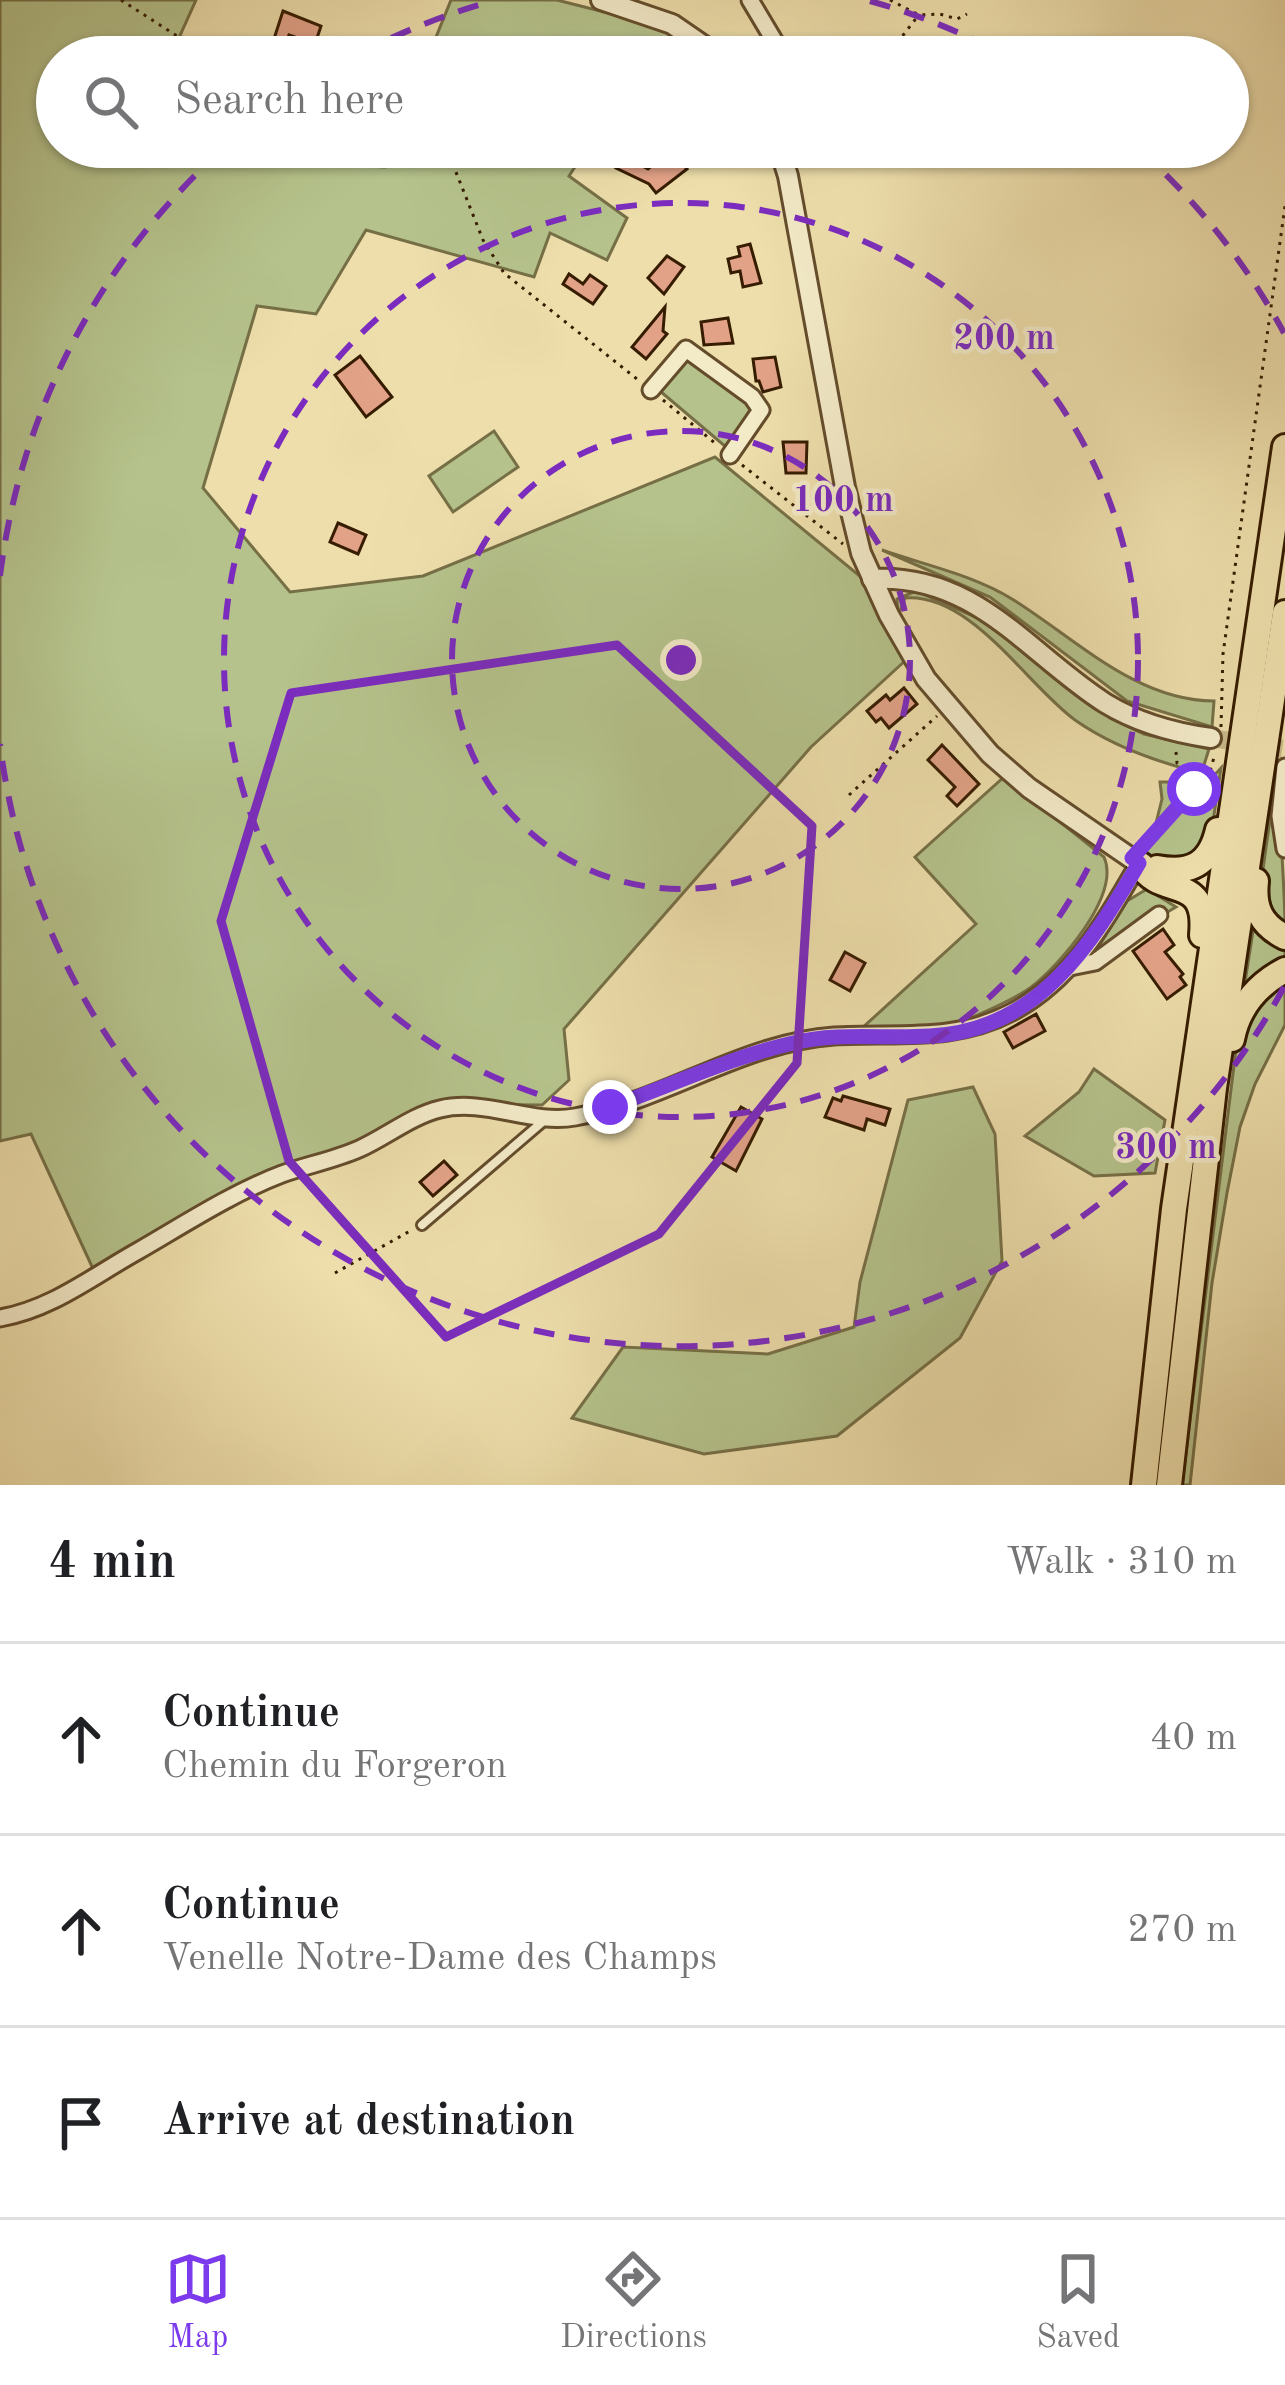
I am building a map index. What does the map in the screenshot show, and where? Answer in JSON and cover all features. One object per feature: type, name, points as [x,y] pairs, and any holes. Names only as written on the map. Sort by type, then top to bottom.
[{"type":"highway","points":[[1144,1485],[1165,1283],[1285,447]]},
{"type":"highway","points":[[1168,1485],[1214,1088],[1285,613]]},
{"type":"highway","points":[[1137,862],[1177,872],[1198,865],[1213,850],[1221,803],[1232,799]]},
{"type":"highway","points":[[1250,847],[1258,854],[1256,908],[1270,928],[1285,937]]},
{"type":"highway","points":[[1137,862],[1146,874],[1183,887],[1198,902],[1204,927],[1196,976],[1206,986]]},
{"type":"highway","points":[[1214,1088],[1226,1081],[1238,1016],[1252,993],[1285,970]]},
{"type":"street","points":[[601,0],[672,24],[689,36]]},
{"type":"street","points":[[750,0],[771,36]]},
{"type":"street","points":[[0,1318],[86,1285],[133,1253],[263,1183],[352,1152],[440,1109],[462,1106],[572,1118],[791,1043],[833,1036],[951,1034],[1012,1012],[1058,982],[1096,935],[1137,862],[1028,788],[947,706],[909,652],[860,553],[788,168]]},
{"type":"street","points":[[651,390],[686,350],[752,398],[761,410],[730,455]]},
{"type":"street","points":[[872,579],[915,580],[975,603],[1107,704],[1186,734],[1210,738]]},
{"type":"street","points":[[1285,767],[1280,816],[1285,849]]},
{"type":"street","points":[[1070,968],[1095,962],[1159,915]]},
{"type":"lane","points":[[422,1225],[548,1117]]},
{"type":"path","points":[[121,0],[177,36]]},
{"type":"path","points":[[890,0],[919,15],[940,14],[957,20],[967,14]]},
{"type":"path","points":[[902,36],[919,15]]},
{"type":"path","points":[[454,168],[483,240],[504,273],[605,352]]},
{"type":"path","points":[[1222,705],[1228,620],[1285,206]]},
{"type":"path","points":[[849,795],[947,706]]},
{"type":"path","points":[[1186,734],[1175,753],[1177,764],[1207,775]]},
{"type":"path","points":[[1137,862],[1194,789]]},
{"type":"path","points":[[335,1273],[422,1225]]},
{"type":"highlighted area","points":[[617,645],[812,826],[797,1063],[659,1234],[446,1337],[289,1161],[221,921],[291,693]]},
{"type":"green space","points":[[0,0],[196,0],[180,36],[36,36],[36,168],[574,168],[569,176],[627,218],[607,260],[550,233],[534,277],[366,230],[316,314],[257,306],[203,488],[290,592],[423,576],[715,457],[861,577],[907,659],[811,747],[564,1029],[569,1080],[542,1105],[448,1104],[413,1115],[94,1271],[31,1134],[0,1141]]},
{"type":"green space","points":[[451,0],[557,0],[667,28],[677,36],[436,36]]},
{"type":"green space","points":[[690,356],[754,408],[731,445],[726,447],[660,391]]},
{"type":"green space","points":[[494,431],[518,467],[453,512],[429,476]]},
{"type":"green space","points":[[882,550],[997,591],[1107,665],[1158,691],[1214,701],[1212,727],[1127,701],[990,597]]},
{"type":"green space","points":[[916,591],[982,620],[1110,718],[1144,734],[1209,749],[1203,768],[1156,823],[1162,799],[1160,782],[1181,782],[1186,769],[1128,749],[1075,720],[953,610],[929,600],[905,598],[898,616],[897,599]]},
{"type":"green space","points":[[1221,768],[1211,835],[1187,864],[1147,858],[1145,850]]},
{"type":"green space","points":[[1004,777],[1104,857],[1107,873],[1096,909],[1057,963],[1011,999],[927,1033],[860,1030],[976,924],[915,857]]},
{"type":"green space","points":[[1275,784],[1280,785],[1285,931],[1260,890]]},
{"type":"green space","points":[[1147,889],[1176,907],[1101,951],[1099,946],[1127,901]]},
{"type":"green space","points":[[1253,931],[1285,945],[1285,964],[1243,995]]},
{"type":"green space","points":[[1285,976],[1285,1025],[1255,1084],[1240,1127],[1212,1283],[1190,1485],[1182,1485],[1238,1033],[1243,1019]]},
{"type":"green space","points":[[1094,1069],[1165,1120],[1155,1173],[1094,1176],[1025,1136],[1079,1092]]},
{"type":"green space","points":[[973,1087],[995,1134],[1002,1261],[960,1338],[837,1436],[704,1454],[572,1418],[623,1347],[768,1354],[854,1327],[860,1282],[908,1100]]},
{"type":"building","points":[[283,11],[321,26],[318,36],[275,36]]},
{"type":"building","points":[[616,168],[687,169],[656,193],[649,184]]},
{"type":"building","points":[[750,244],[761,283],[743,287],[740,271],[731,273],[728,259],[740,256],[738,247]]},
{"type":"building","points":[[667,256],[684,267],[664,294],[648,278]]},
{"type":"building","points":[[569,274],[583,284],[590,275],[606,286],[593,304],[563,284]]},
{"type":"building","points":[[665,307],[663,331],[667,334],[646,359],[632,347]]},
{"type":"building","points":[[728,318],[733,343],[704,345],[701,322]]},
{"type":"building","points":[[360,356],[392,397],[366,417],[335,375]]},
{"type":"building","points":[[775,357],[781,387],[763,392],[753,359]]},
{"type":"building","points":[[783,442],[807,442],[806,473],[786,473]]},
{"type":"building","points":[[338,523],[366,535],[358,554],[330,542]]},
{"type":"building","points":[[904,688],[917,704],[889,728],[881,718],[876,722],[867,711]]},
{"type":"building","points":[[942,745],[979,784],[957,806],[947,796],[955,787],[928,760]]},
{"type":"building","points":[[1163,929],[1174,945],[1165,952],[1186,985],[1167,999],[1133,951]]},
{"type":"building","points":[[845,952],[865,963],[850,991],[830,980]]},
{"type":"building","points":[[1036,1014],[1045,1031],[1013,1048],[1004,1032]]},
{"type":"building","points":[[843,1096],[890,1109],[885,1125],[867,1119],[864,1130],[825,1117],[833,1098],[841,1101]]},
{"type":"building","points":[[741,1107],[762,1119],[736,1171],[712,1157]]},
{"type":"building","points":[[444,1161],[457,1175],[433,1196],[420,1182]]},
{"type":"tunnel","points":[[1211,738],[1285,749]]},
{"type":"route","points":[[610,1107],[791,1043],[833,1036],[951,1034],[1012,1012],[1058,982],[1096,935],[1139,863],[1132,858],[1194,789]]}]
